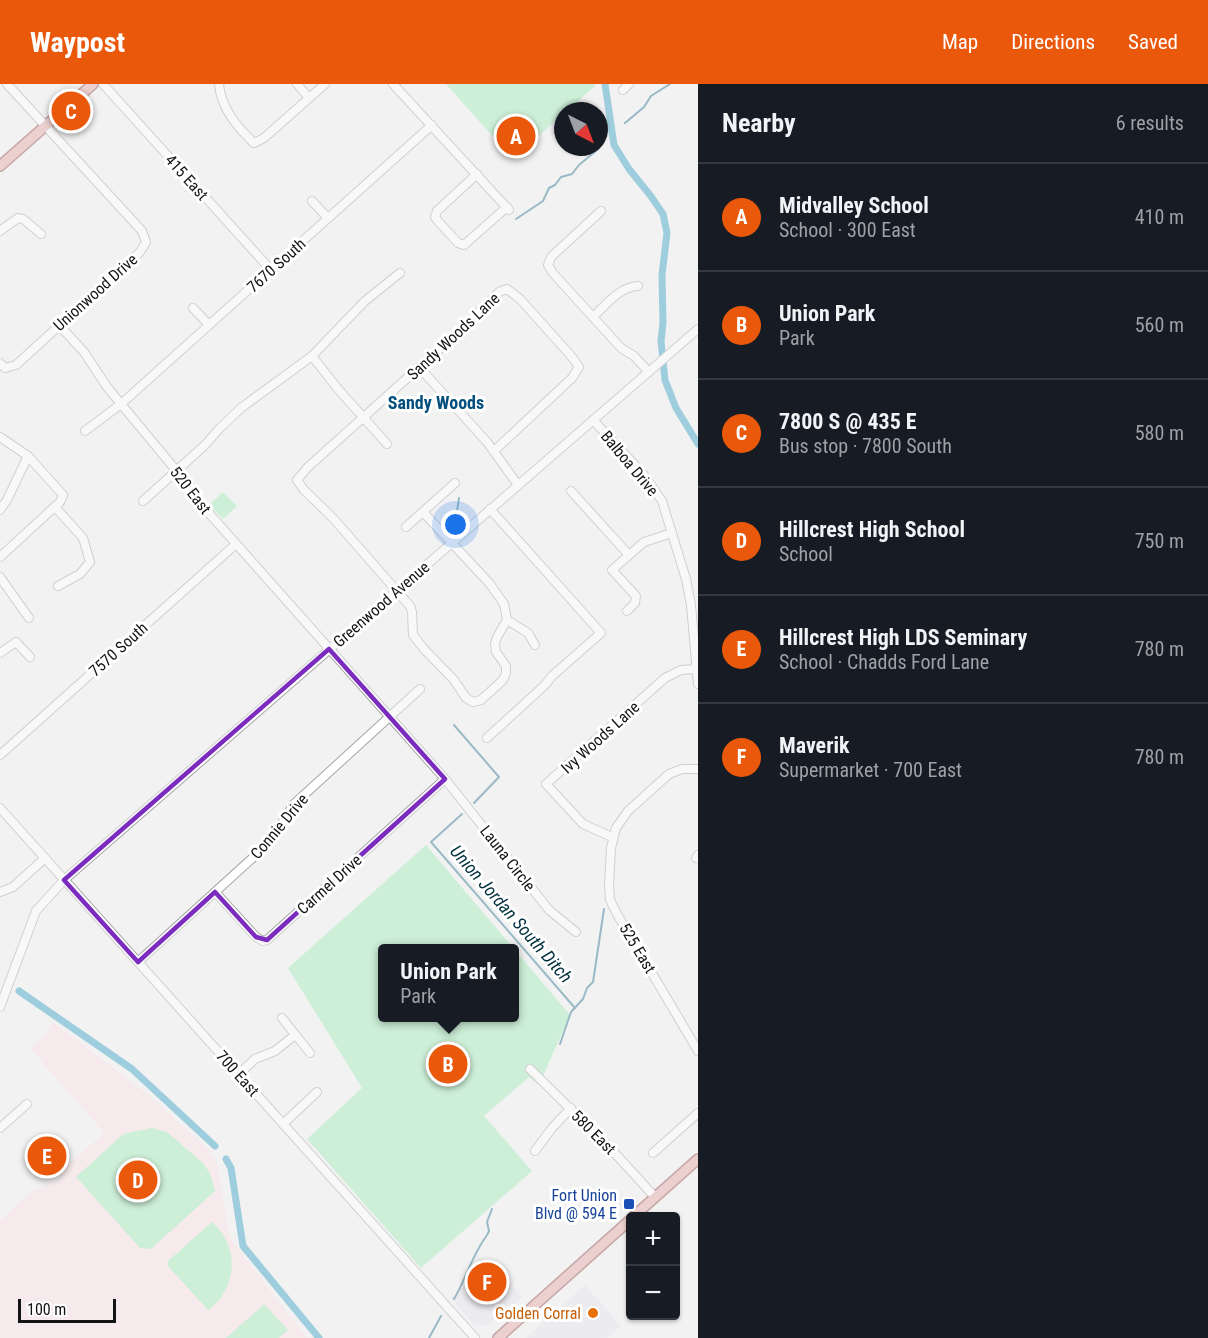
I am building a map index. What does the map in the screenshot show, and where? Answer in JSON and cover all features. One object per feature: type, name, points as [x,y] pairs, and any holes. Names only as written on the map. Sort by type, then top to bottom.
[{"type":"main road","points":[[0,166],[93,84]]},
{"type":"main road","points":[[639,1212],[698,1159]]},
{"type":"main road","points":[[498,1338],[626,1224]]},
{"type":"street","points":[[7,84],[45,126]]},
{"type":"street","name":"415 East","points":[[103,84],[270,270]]},
{"type":"street","points":[[219,84],[228,113],[254,143],[264,138],[325,84]]},
{"type":"street","points":[[297,84],[309,98]]},
{"type":"street","points":[[393,84],[432,125],[477,174],[508,209],[464,245],[458,243],[435,218],[437,211],[477,174]]},
{"type":"street","name":"7670 South","points":[[85,431],[121,404],[432,125]]},
{"type":"street","name":"Unionwood Drive","points":[[2,366],[16,365],[140,252],[147,242],[142,231],[45,126]]},
{"type":"street","points":[[312,201],[328,218]]},
{"type":"street","points":[[602,212],[548,262],[552,272],[621,348],[651,370]]},
{"type":"street","points":[[0,231],[18,218],[23,219],[40,234]]},
{"type":"street","points":[[143,501],[205,445],[218,429],[242,408],[312,356],[365,301],[400,273]]},
{"type":"street","points":[[593,317],[622,290],[638,286]]},
{"type":"street","name":"Sandy Woods Lane","points":[[396,591],[297,480],[308,466],[463,328],[499,292],[507,289],[520,299],[579,367],[572,378],[494,451]]},
{"type":"street","points":[[193,308],[209,325]]},
{"type":"street","name":"520 East","points":[[59,325],[84,352],[100,378],[199,502],[390,717]]},
{"type":"street","name":"Greenwood Avenue","points":[[0,1007],[36,911],[64,880],[698,329]]},
{"type":"street","points":[[312,356],[387,444]]},
{"type":"street","points":[[419,367],[494,451],[518,485]]},
{"type":"street","name":"Balboa Drive","points":[[593,420],[654,488],[662,501],[691,604],[698,684]]},
{"type":"street","points":[[0,437],[28,456],[62,492],[63,498],[0,556]]},
{"type":"street","points":[[0,510],[28,456]]},
{"type":"street","points":[[406,527],[455,483]]},
{"type":"street","points":[[571,491],[629,555]]},
{"type":"street","points":[[55,507],[83,538],[90,562],[80,574],[58,586]]},
{"type":"street","points":[[487,738],[545,685],[560,668],[601,633],[490,509]]},
{"type":"street","points":[[396,591],[411,609],[412,629],[418,642],[454,680],[466,698],[473,702],[483,699],[505,677],[506,666],[496,652],[495,644],[496,637],[507,620],[507,610],[490,584],[423,512]]},
{"type":"street","points":[[627,611],[635,603],[636,596],[612,570],[648,539],[672,533]]},
{"type":"street","name":"7570 South","points":[[0,755],[236,544]]},
{"type":"street","points":[[0,577],[29,618]]},
{"type":"street","points":[[507,620],[528,633],[535,645]]},
{"type":"street","points":[[0,653],[16,642],[30,657]]},
{"type":"street","name":"Ivy Woods Lane","points":[[612,837],[584,824],[546,784],[665,678],[681,670],[697,669]]},
{"type":"street","name":"Connie Drive","points":[[138,962],[268,843],[294,804],[420,689]]},
{"type":"street","name":"Launa Circle","points":[[390,717],[445,779],[549,910],[576,932]]},
{"type":"street","points":[[612,837],[628,811],[669,774],[682,769],[698,768]]},
{"type":"street","name":"Carmel Drive","points":[[215,892],[256,937],[263,941],[267,940],[445,779]]},
{"type":"street","name":"700 East","points":[[0,808],[475,1338]]},
{"type":"street","name":"525 East","points":[[612,837],[610,900],[698,1051]]},
{"type":"street","points":[[0,892],[13,886],[45,858]]},
{"type":"street","points":[[282,1018],[310,1053]]},
{"type":"street","points":[[239,1074],[255,1059],[275,1051],[295,1035]]},
{"type":"street","name":"580 East","points":[[530,1070],[571,1108],[656,1197]]},
{"type":"street","points":[[283,1124],[317,1092]]},
{"type":"street","points":[[0,1128],[27,1104]]},
{"type":"street","points":[[535,1151],[571,1108]]},
{"type":"street","points":[[652,1153],[698,1113]]},
{"type":"highlighted area","points":[[329,649],[445,779],[267,940],[256,937],[215,892],[138,962],[64,880]]},
{"type":"shaded area","points":[[53,1022],[146,1093],[204,1145],[217,1161],[230,1238],[307,1338],[0,1338],[0,1220],[33,1190],[59,1179],[66,1167],[104,1133],[30,1048],[45,1034]]},
{"type":"shaded area","points":[[491,1261],[522,1297],[490,1325],[474,1325],[451,1298]]},
{"type":"shaded area","points":[[585,1285],[621,1326],[607,1338],[526,1338]]},
{"type":"green space","points":[[446,84],[595,84],[577,102],[554,102],[554,122],[513,159]]},
{"type":"green space","points":[[223,492],[237,506],[223,519],[209,505]]},
{"type":"green space","points":[[426,845],[510,944],[378,944],[378,1022],[519,1022],[519,955],[570,1015],[539,1085],[529,1077],[484,1116],[532,1171],[421,1268],[307,1139],[362,1088],[288,968]]},
{"type":"green space","points":[[152,1128],[167,1132],[202,1162],[210,1173],[215,1191],[151,1249],[140,1248],[76,1177],[121,1136]]},
{"type":"green space","points":[[212,1222],[227,1243],[232,1267],[225,1290],[208,1310],[168,1266],[168,1261]]},
{"type":"green space","points":[[264,1304],[288,1330],[279,1338],[226,1338]]},
{"type":"waterway","points":[[605,84],[614,145],[663,214],[667,233],[662,275],[661,341],[665,380],[676,408],[698,444]]},
{"type":"waterway","name":"Union Jordan South Ditch","points":[[625,123],[644,107],[651,96],[670,84]]},
{"type":"waterway","name":"Union Jordan South Ditch","points":[[516,219],[543,201],[549,188],[555,185],[561,177],[572,174],[590,156]]},
{"type":"waterway","name":"Union Jordan South Ditch","points":[[455,525],[459,498]]},
{"type":"waterway","name":"Union Jordan South Ditch","points":[[454,725],[499,777],[474,803]]},
{"type":"waterway","name":"Union Jordan South Ditch","points":[[462,814],[431,842],[575,1008]]},
{"type":"waterway","points":[[560,1044],[571,1012],[583,999],[587,988],[593,982],[604,909]]},
{"type":"waterway","points":[[19,991],[132,1069],[215,1146]]},
{"type":"waterway","points":[[226,1159],[231,1168],[243,1246],[319,1338]]},
{"type":"waterway","points":[[454,1299],[489,1231],[487,1222],[492,1209]]},
{"type":"waterway","points":[[429,1338],[441,1316]]},
{"type":"place","name":"7800 S @ 435 E","points":[[71,111]]},
{"type":"place","name":"Midvalley School","points":[[516,136]]},
{"type":"place","name":"Union Park","points":[[448,1064]]},
{"type":"place","name":"Hillcrest High LDS Seminary","points":[[47,1156]]},
{"type":"place","name":"Hillcrest High School","points":[[138,1180]]},
{"type":"place","name":"Fort Union Blvd @ 594 E","points":[[629,1204]]},
{"type":"place","name":"Maverik","points":[[487,1282]]},
{"type":"place","name":"Golden Corral","points":[[593,1313]]},
{"type":"district","name":"Sandy Woods","points":[[436,403]]}]
